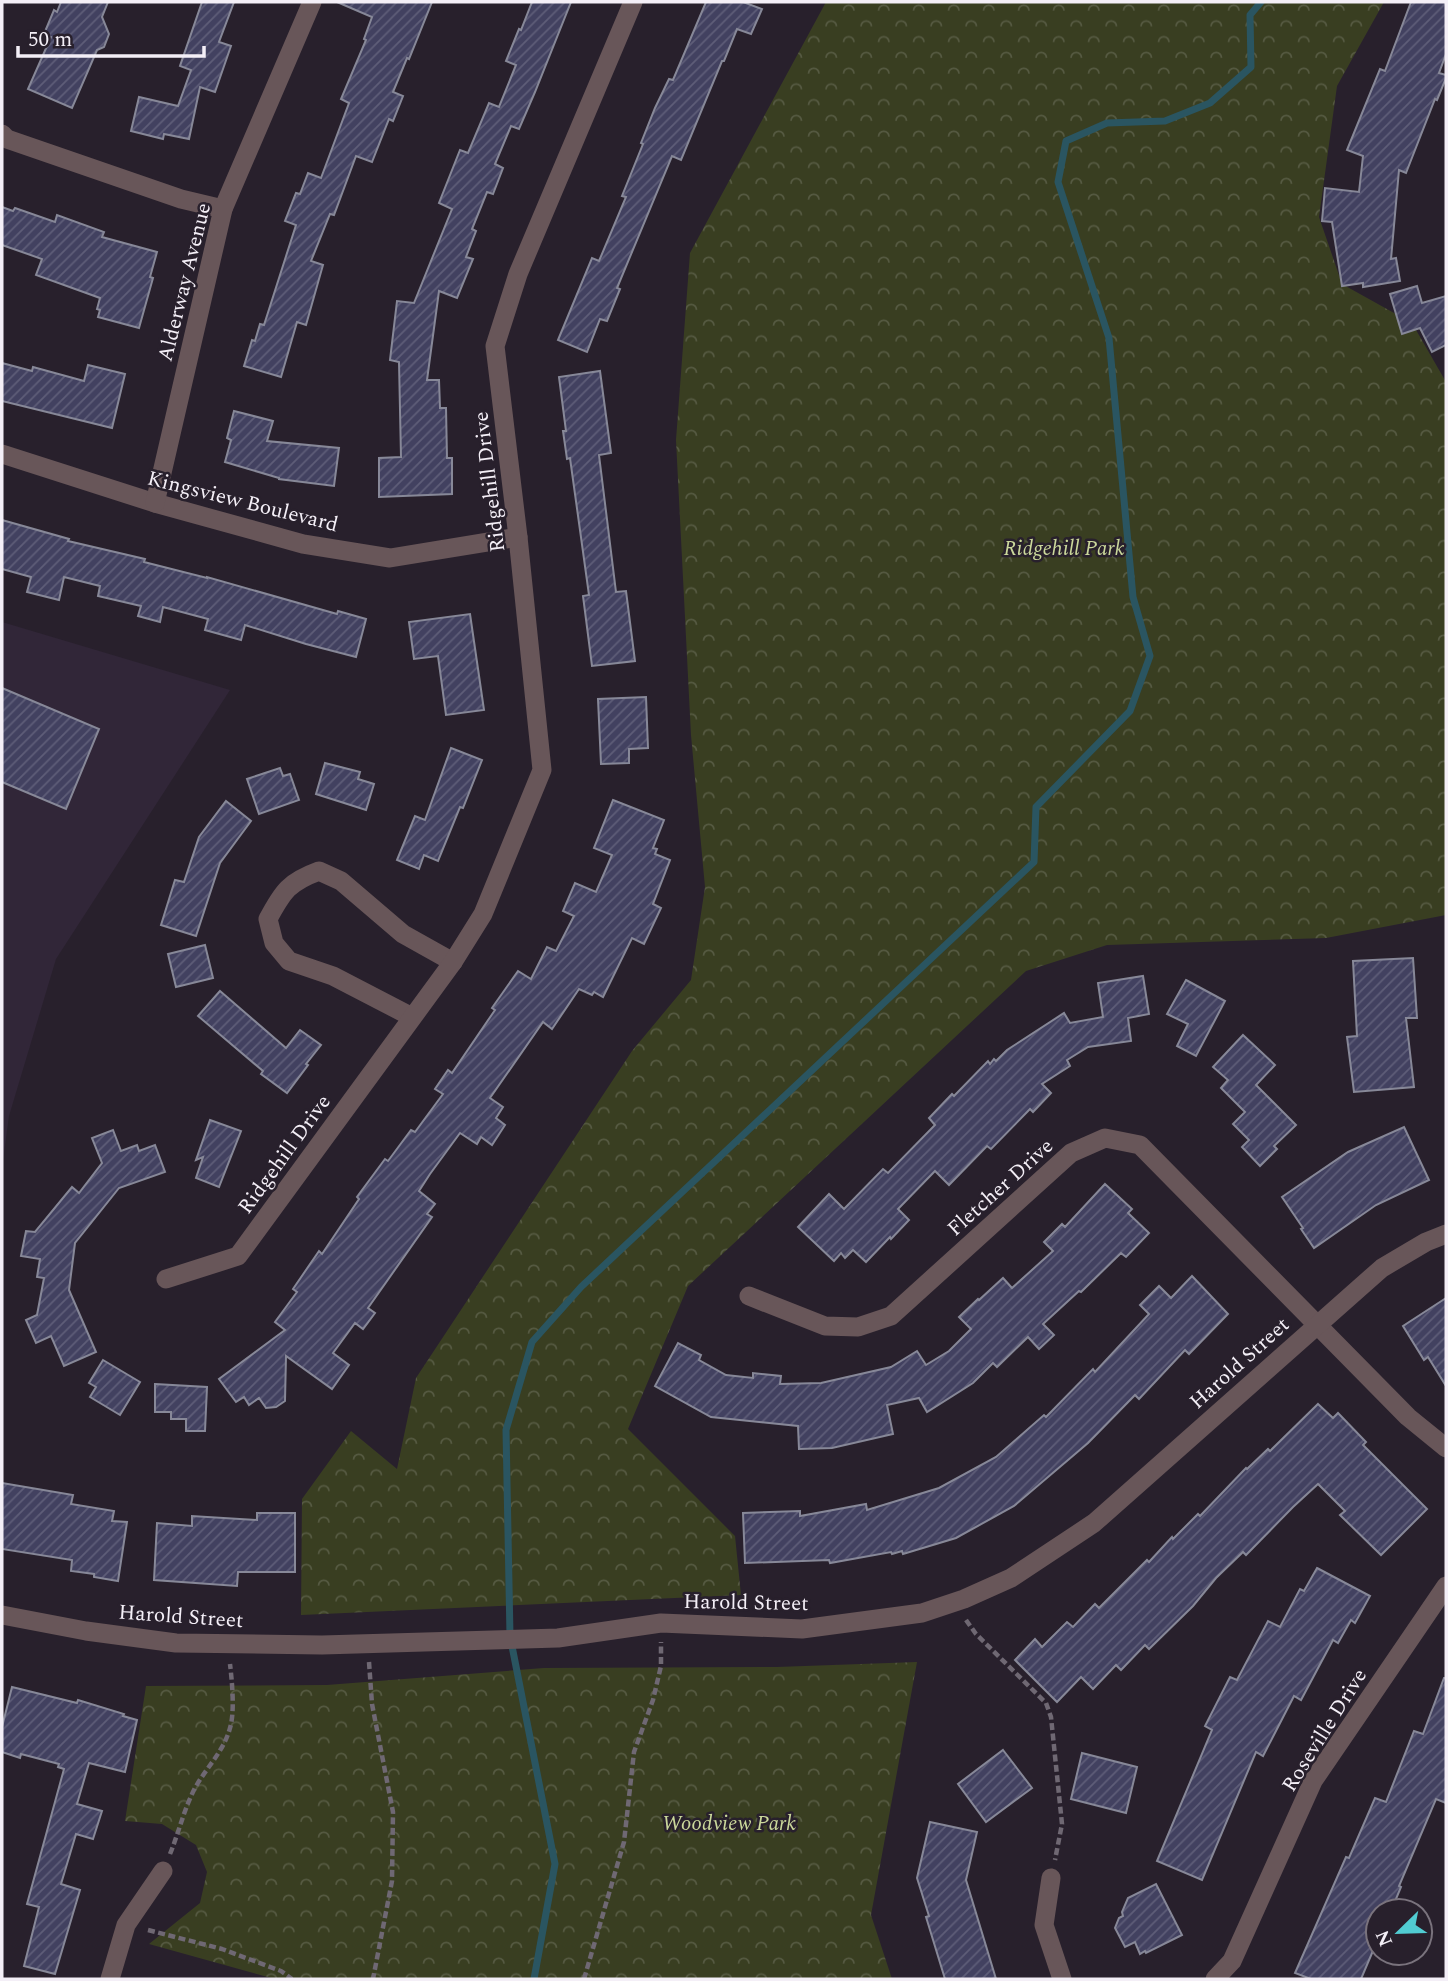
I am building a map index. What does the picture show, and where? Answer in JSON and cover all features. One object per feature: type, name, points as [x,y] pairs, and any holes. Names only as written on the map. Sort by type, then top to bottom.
[{"type":"street","name":"Alderway Avenue","points":[[155,503],[223,209],[312,2]]},
{"type":"street","name":"Ridgehill Drive","points":[[166,1279],[238,1256],[453,962],[483,914],[542,770],[495,346],[518,274],[634,2]]},
{"type":"street","points":[[2,134],[7,139],[181,199],[223,209]]},
{"type":"street","name":"Kingsview Boulevard","points":[[2,454],[155,503],[303,544],[390,558],[518,537]]},
{"type":"street","points":[[412,1017],[334,976],[289,961],[274,943],[268,919],[281,895],[299,878],[320,871],[341,881],[403,934],[453,962]]},
{"type":"street","name":"Fletcher Drive","points":[[749,1296],[825,1326],[858,1327],[891,1316],[1070,1153],[1105,1138],[1140,1146],[1318,1324]]},
{"type":"street","name":"Harold Street","points":[[2,1615],[86,1631],[176,1643],[322,1645],[558,1638],[661,1623],[802,1629],[922,1613],[1011,1578],[1094,1523],[1382,1268],[1426,1242],[1446,1234]]},
{"type":"street","points":[[1318,1324],[1408,1417],[1446,1448]]},
{"type":"street","name":"Roseville Drive","points":[[1215,1979],[1233,1961],[1313,1781],[1446,1586]]},
{"type":"street","points":[[110,1979],[126,1925],[163,1871]]},
{"type":"street","points":[[1051,1878],[1044,1925],[1062,1979]]},
{"type":"path","points":[[953,1603],[976,1634],[1046,1703],[1051,1717],[1062,1824],[1051,1878]]},
{"type":"path","points":[[584,1979],[624,1842],[634,1752],[653,1700],[661,1666],[661,1623]]},
{"type":"path","points":[[163,1871],[183,1813],[196,1787],[217,1756],[230,1728],[232,1687],[229,1644]]},
{"type":"path","points":[[367,1644],[372,1704],[393,1812],[392,1881],[373,1979]]},
{"type":"path","points":[[126,1925],[222,1949],[281,1971],[292,1979]]},
{"type":"shaded area","points":[[2,622],[230,690],[56,959],[9,1116],[2,1168]]},
{"type":"green space","name":"Ridgehill Park","points":[[826,2],[1384,2],[1337,86],[1319,217],[1342,284],[1412,323],[1446,382],[1446,915],[1326,938],[1107,945],[1026,971],[688,1286],[628,1429],[735,1536],[741,1595],[301,1615],[302,1499],[351,1431],[397,1469],[416,1378],[632,1051],[691,980],[705,887],[691,735],[676,440],[690,253]]},
{"type":"green space","name":"Woodview Park","points":[[917,1662],[871,1915],[892,1979],[275,1979],[149,1944],[200,1903],[207,1872],[196,1845],[162,1824],[125,1821],[146,1686],[327,1685],[544,1668],[777,1667]]},
{"type":"building","points":[[61,2],[108,2],[102,17],[109,34],[104,47],[97,50],[72,108],[28,89],[51,37],[44,34],[54,10],[57,12]]},
{"type":"building","points":[[202,2],[234,2],[219,42],[231,46],[215,92],[200,87],[189,139],[164,134],[163,139],[131,131],[139,97],[178,106],[191,70],[180,66]]},
{"type":"building","points":[[337,2],[432,2],[393,92],[403,96],[393,121],[389,119],[372,162],[356,156],[334,215],[330,214],[311,261],[323,265],[306,325],[297,322],[281,377],[244,366],[252,340],[255,341],[260,324],[264,325],[296,225],[285,221],[296,193],[300,194],[308,173],[321,178],[349,103],[341,99],[366,40],[364,39],[372,17]]},
{"type":"building","points":[[532,2],[571,2],[519,129],[511,126],[495,164],[503,168],[493,194],[487,192],[472,229],[476,231],[466,257],[473,259],[457,298],[439,291],[427,380],[439,380],[440,408],[446,408],[447,458],[452,458],[452,494],[379,497],[379,458],[401,457],[399,362],[390,360],[397,301],[414,303],[452,209],[439,203],[460,150],[468,153],[489,103],[499,107],[516,65],[506,61]]},
{"type":"building","points":[[706,2],[743,2],[762,9],[751,34],[737,29],[681,160],[672,156],[617,288],[620,289],[607,321],[600,319],[587,352],[558,340],[592,258],[599,261],[626,197],[622,196],[655,108],[669,79],[673,80]]},
{"type":"building","points":[[1411,2],[1446,2],[1446,54],[1439,73],[1446,75],[1446,78],[1406,173],[1399,170],[1391,259],[1396,258],[1400,281],[1363,287],[1363,283],[1342,286],[1332,222],[1322,221],[1325,188],[1359,192],[1363,156],[1347,150],[1380,69],[1385,71]]},
{"type":"building","points":[[2,207],[13,211],[15,208],[55,222],[57,215],[104,232],[102,237],[157,252],[139,328],[98,317],[100,298],[36,275],[42,259],[2,245]]},
{"type":"building","points":[[1417,286],[1422,303],[1446,296],[1446,345],[1432,352],[1420,328],[1402,334],[1390,294]]},
{"type":"building","points":[[2,363],[32,371],[33,367],[84,381],[88,365],[125,374],[112,428],[2,401]]},
{"type":"building","points":[[600,371],[611,453],[599,455],[616,592],[626,591],[635,661],[592,666],[583,596],[589,595],[570,458],[567,459],[563,431],[566,431],[559,377]]},
{"type":"building","points":[[234,411],[273,421],[267,441],[339,448],[334,486],[279,479],[225,462],[231,440],[227,438]]},
{"type":"building","points":[[2,520],[69,539],[68,541],[145,559],[144,562],[337,614],[338,611],[366,619],[356,657],[245,625],[241,640],[205,630],[208,619],[163,607],[160,622],[138,616],[141,606],[98,596],[100,586],[64,577],[59,600],[27,592],[31,577],[2,569]]},
{"type":"building","points":[[470,614],[484,710],[446,715],[438,656],[414,659],[409,622]]},
{"type":"building","points":[[2,688],[99,729],[66,809],[2,782]]},
{"type":"building","points":[[646,697],[648,748],[629,749],[629,763],[601,764],[598,699]]},
{"type":"building","points":[[451,748],[482,760],[438,861],[424,855],[419,869],[397,860],[415,816],[425,820]]},
{"type":"building","points":[[325,763],[360,772],[358,779],[374,784],[366,810],[316,794]]},
{"type":"building","points":[[280,768],[283,776],[290,774],[299,800],[259,814],[247,779]]},
{"type":"building","points":[[613,800],[664,820],[653,848],[657,849],[655,854],[670,860],[653,904],[661,908],[644,944],[632,938],[603,997],[579,989],[552,1029],[543,1022],[490,1098],[503,1107],[496,1118],[505,1125],[492,1145],[481,1137],[477,1144],[460,1133],[430,1174],[419,1191],[435,1204],[427,1214],[432,1217],[368,1308],[375,1313],[363,1329],[355,1323],[333,1353],[349,1365],[332,1389],[286,1356],[285,1401],[276,1407],[266,1408],[259,1398],[249,1405],[244,1397],[236,1402],[219,1379],[285,1330],[275,1322],[297,1292],[293,1289],[319,1251],[322,1254],[359,1199],[357,1197],[385,1159],[388,1161],[411,1130],[415,1132],[443,1094],[435,1089],[448,1070],[452,1073],[518,971],[531,979],[547,947],[556,951],[574,916],[563,911],[575,883],[596,892],[612,855],[594,848]]},
{"type":"building","points":[[226,801],[251,821],[220,863],[196,936],[161,925],[175,880],[184,882],[199,837]]},
{"type":"building","points":[[205,945],[213,978],[176,987],[168,954]]},
{"type":"building","points":[[1413,958],[1417,1018],[1406,1018],[1414,1087],[1354,1092],[1347,1037],[1357,1036],[1353,961]]},
{"type":"building","points":[[1143,976],[1149,1014],[1128,1018],[1131,1041],[1088,1047],[1067,1060],[1070,1066],[1042,1084],[1051,1093],[1033,1112],[1030,1109],[991,1149],[987,1146],[949,1185],[935,1171],[898,1209],[909,1220],[866,1262],[853,1250],[845,1258],[841,1253],[834,1261],[798,1227],[829,1194],[844,1209],[883,1169],[888,1173],[935,1125],[929,1118],[988,1061],[990,1064],[994,1059],[996,1061],[1007,1050],[1064,1013],[1070,1023],[1103,1017],[1098,983]]},
{"type":"building","points":[[1186,980],[1225,1001],[1196,1056],[1177,1046],[1188,1024],[1167,1014]]},
{"type":"building","points":[[220,991],[286,1048],[300,1030],[321,1045],[287,1093],[261,1074],[263,1071],[198,1016]]},
{"type":"building","points":[[1243,1035],[1275,1065],[1256,1085],[1296,1125],[1274,1146],[1277,1149],[1260,1166],[1242,1147],[1249,1140],[1233,1124],[1245,1112],[1221,1088],[1228,1080],[1213,1067]]},
{"type":"building","points":[[210,1120],[241,1131],[219,1187],[196,1178],[203,1157],[196,1160]]},
{"type":"building","points":[[1404,1127],[1429,1180],[1376,1205],[1314,1248],[1282,1197],[1348,1152]]},
{"type":"building","points":[[113,1130],[121,1151],[137,1145],[139,1151],[155,1145],[165,1172],[119,1188],[75,1243],[69,1290],[96,1352],[64,1366],[51,1336],[36,1343],[26,1320],[37,1315],[44,1278],[37,1277],[40,1259],[21,1256],[26,1231],[35,1232],[72,1187],[79,1193],[102,1163],[92,1138]]},
{"type":"building","points":[[1105,1184],[1132,1209],[1128,1213],[1149,1233],[1126,1257],[1121,1253],[1043,1324],[1054,1335],[1039,1349],[1028,1337],[997,1367],[993,1363],[973,1383],[927,1412],[919,1398],[887,1405],[893,1434],[832,1448],[799,1449],[798,1426],[711,1417],[655,1386],[678,1343],[701,1355],[699,1360],[726,1375],[753,1378],[753,1373],[781,1376],[780,1384],[821,1383],[891,1367],[917,1351],[926,1365],[949,1351],[971,1329],[959,1317],[1003,1278],[1012,1288],[1053,1251],[1044,1242],[1062,1224],[1065,1227]]},
{"type":"building","points":[[1192,1276],[1228,1314],[1189,1354],[1185,1350],[1139,1399],[1135,1395],[1088,1443],[1014,1506],[956,1538],[903,1554],[902,1551],[891,1552],[830,1563],[829,1560],[745,1563],[743,1513],[800,1511],[800,1516],[866,1504],[867,1510],[939,1488],[996,1457],[1044,1415],[1046,1417],[1093,1369],[1095,1372],[1149,1314],[1140,1305],[1159,1286],[1171,1298]]},
{"type":"building","points":[[1446,1298],[1446,1386],[1428,1357],[1424,1360],[1403,1326]]},
{"type":"building","points":[[103,1360],[140,1382],[120,1415],[90,1397],[96,1387],[89,1383]]},
{"type":"building","points":[[155,1384],[207,1387],[205,1431],[186,1431],[186,1419],[171,1419],[171,1412],[155,1412]]},
{"type":"building","points":[[1318,1404],[1333,1418],[1338,1413],[1366,1442],[1363,1445],[1427,1509],[1381,1555],[1340,1515],[1345,1511],[1318,1484],[1246,1555],[1243,1552],[1216,1578],[1193,1606],[1149,1649],[1145,1645],[1121,1670],[1116,1665],[1093,1689],[1081,1677],[1057,1702],[1015,1660],[1035,1639],[1042,1647],[1067,1622],[1073,1627],[1095,1604],[1099,1608],[1147,1560],[1149,1562],[1198,1514],[1200,1516],[1246,1468],[1268,1449],[1270,1451]]},
{"type":"building","points":[[2,1483],[73,1495],[71,1504],[114,1511],[112,1521],[127,1522],[118,1581],[71,1571],[72,1560],[2,1549]]},
{"type":"building","points":[[257,1513],[295,1513],[295,1572],[238,1572],[237,1586],[154,1580],[157,1523],[192,1526],[192,1516],[257,1520]]},
{"type":"building","points":[[1317,1568],[1370,1596],[1355,1623],[1351,1620],[1338,1643],[1333,1640],[1301,1700],[1294,1696],[1263,1756],[1256,1752],[1202,1880],[1157,1861],[1212,1730],[1205,1726],[1230,1677],[1237,1680],[1268,1621],[1280,1627],[1300,1589],[1304,1591]]},
{"type":"building","points":[[1446,1678],[1446,1803],[1436,1799],[1397,1897],[1364,1897],[1366,1967],[1361,1979],[1311,1979],[1295,1973],[1375,1798],[1386,1802],[1414,1731],[1423,1734]]},
{"type":"building","points":[[12,1687],[77,1703],[78,1700],[137,1720],[125,1772],[89,1763],[77,1804],[102,1811],[93,1839],[76,1834],[61,1884],[80,1890],[55,1974],[24,1966],[39,1907],[27,1904],[64,1769],[58,1767],[59,1764],[21,1754],[20,1758],[2,1752],[2,1727]]},
{"type":"building","points":[[1003,1750],[1032,1788],[986,1822],[958,1784]]},
{"type":"building","points":[[1082,1753],[1137,1767],[1126,1813],[1071,1799]]},
{"type":"building","points":[[930,1822],[977,1832],[966,1880],[996,1979],[945,1979],[917,1878]]},
{"type":"building","points":[[1156,1884],[1182,1935],[1140,1954],[1135,1942],[1125,1947],[1115,1928],[1119,1918],[1123,1916],[1128,1898]]},
{"type":"waterway","points":[[534,1979],[555,1864],[510,1636],[506,1430],[532,1342],[581,1287],[1034,862],[1036,807],[1130,711],[1150,656],[1133,597],[1109,338],[1058,182],[1066,141],[1107,123],[1165,121],[1210,103],[1251,67],[1250,15],[1261,2]]}]
